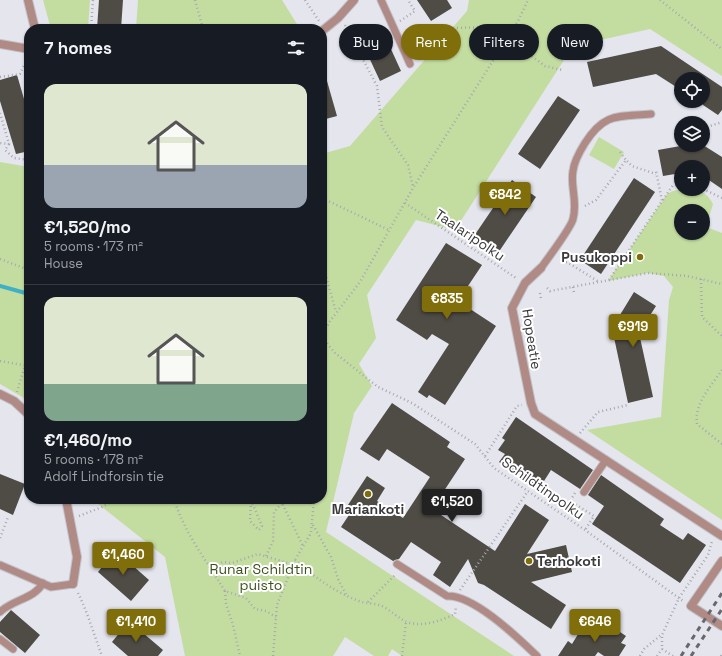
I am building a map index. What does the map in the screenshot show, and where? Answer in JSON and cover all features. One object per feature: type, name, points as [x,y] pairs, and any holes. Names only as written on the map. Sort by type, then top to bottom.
[{"type":"street","points":[[28,0],[34,24]]},
{"type":"street","points":[[327,27],[338,18],[354,0]]},
{"type":"street","points":[[0,44],[24,52]]},
{"type":"street","name":"Hopeatie","points":[[541,268],[525,283],[512,308],[530,404],[535,414],[719,535]]},
{"type":"street","points":[[0,394],[14,401],[24,410]]},
{"type":"street","points":[[67,504],[77,557],[73,584]]},
{"type":"street","points":[[722,561],[691,606],[722,626]]},
{"type":"lane","points":[[381,0],[392,24]]},
{"type":"lane","points":[[393,26],[410,64]]},
{"type":"lane","name":"Hopeatie","points":[[541,268],[573,222],[575,211],[572,171],[581,150],[595,129],[604,121],[613,117],[651,114]]},
{"type":"lane","points":[[584,492],[606,460]]},
{"type":"lane","points":[[0,564],[51,587],[73,584]]},
{"type":"lane","points":[[399,566],[447,596],[456,596],[470,603],[505,626],[537,656]]},
{"type":"lane","points":[[0,612],[8,604],[34,594],[43,583]]},
{"type":"lane","points":[[0,639],[13,649]]},
{"type":"path","points":[[92,24],[93,0]]},
{"type":"path","points":[[195,0],[202,24]]},
{"type":"path","points":[[305,0],[320,24]]},
{"type":"path","points":[[393,26],[415,11],[408,0]]},
{"type":"path","points":[[515,24],[528,0]]},
{"type":"path","points":[[660,0],[722,50]]},
{"type":"path","points":[[343,22],[377,86],[382,126],[408,165],[413,188]]},
{"type":"path","points":[[327,328],[336,313],[360,282],[413,188],[494,60]]},
{"type":"path","points":[[537,60],[545,66],[562,70]]},
{"type":"path","points":[[0,77],[20,74],[24,64]]},
{"type":"path","points":[[0,113],[7,132],[9,144],[5,150],[14,158],[24,159]]},
{"type":"path","points":[[710,126],[722,122]]},
{"type":"path","points":[[0,143],[9,144]]},
{"type":"path","points":[[620,152],[632,166],[656,173],[662,201]]},
{"type":"path","points":[[575,211],[596,200],[626,160]]},
{"type":"path","points":[[608,281],[674,185]]},
{"type":"path","points":[[710,192],[722,198]]},
{"type":"path","points":[[327,200],[389,230]]},
{"type":"path","name":"Taalaripolku","points":[[405,203],[525,283]]},
{"type":"path","points":[[0,259],[24,268]]},
{"type":"path","points":[[562,263],[568,262],[599,282]]},
{"type":"path","points":[[547,288],[550,291],[648,273],[687,276],[722,284]]},
{"type":"path","points":[[701,279],[702,317],[722,336]]},
{"type":"path","points":[[327,280],[336,313]]},
{"type":"path","points":[[573,287],[574,293]]},
{"type":"path","points":[[540,293],[541,299]]},
{"type":"path","name":"Schildtinpolku","points":[[327,343],[335,353],[378,386],[418,407],[475,444],[494,468],[585,530],[679,598]]},
{"type":"path","points":[[0,360],[24,365]]},
{"type":"path","points":[[14,401],[24,368]]},
{"type":"path","points":[[722,370],[698,406],[696,417],[697,424],[722,444]]},
{"type":"path","points":[[584,428],[598,410],[628,405]]},
{"type":"path","points":[[485,456],[517,406]]},
{"type":"path","points":[[295,560],[311,575],[348,596],[367,603],[382,606],[406,622],[425,623],[442,620],[455,614],[456,596],[528,491]]},
{"type":"path","points":[[70,519],[107,504]]},
{"type":"path","points":[[176,504],[210,567],[225,591],[226,604],[233,625],[240,656]]},
{"type":"path","points":[[251,504],[250,521],[259,530],[262,526],[253,504]]},
{"type":"path","points":[[266,556],[272,541],[274,512],[281,504]]},
{"type":"path","points":[[282,504],[303,546]]},
{"type":"path","points":[[273,656],[278,605],[295,560],[311,533],[314,504]]},
{"type":"path","points":[[0,538],[8,517]]},
{"type":"path","points":[[585,530],[592,521]]},
{"type":"path","points":[[312,524],[331,558],[338,579],[348,596]]},
{"type":"path","points":[[640,656],[644,649],[662,634],[679,598],[708,555],[711,542],[719,535]]},
{"type":"path","points":[[210,567],[223,562],[232,563],[258,554],[294,565]]},
{"type":"path","points":[[367,603],[387,585],[399,566]]},
{"type":"path","points":[[73,584],[88,614],[90,624],[102,656]]},
{"type":"path","points":[[225,591],[246,598],[255,610],[266,611],[276,617]]},
{"type":"path","points":[[402,656],[406,622]]},
{"type":"path","points":[[657,656],[662,649],[662,634]]},
{"type":"path","points":[[662,649],[673,656]]},
{"type":"green space","points":[[43,0],[90,0],[88,24],[50,24]]},
{"type":"green space","points":[[138,0],[282,0],[297,24],[136,24]]},
{"type":"green space","name":"Runar Schildtin puisto","points":[[469,0],[722,0],[722,76],[650,29],[603,39],[603,24],[547,24],[547,60],[564,60],[455,230],[416,220],[367,295],[376,338],[359,364],[372,386],[354,413],[326,532],[514,656],[402,656],[392,649],[388,656],[374,656],[345,637],[333,656],[185,656],[165,557],[98,504],[327,504],[327,153],[350,146],[425,60],[461,60],[461,24],[456,24],[467,11]]},
{"type":"green space","points":[[599,137],[624,152],[614,169],[589,155]]},
{"type":"green space","points":[[0,162],[24,166],[24,398],[0,384]]},
{"type":"green space","points":[[674,191],[674,196],[707,196],[713,204],[710,214],[710,204],[674,204],[674,240],[710,240],[710,228],[722,233],[722,520],[587,430],[661,417],[669,300],[673,287],[664,276],[647,273],[608,281],[667,194]]},
{"type":"building","points":[[99,0],[123,0],[121,24],[97,24]]},
{"type":"building","points":[[417,0],[447,0],[452,8],[431,21]]},
{"type":"building","points":[[661,46],[700,72],[674,72],[674,86],[656,74],[593,87],[587,62],[603,60],[603,59]]},
{"type":"building","points":[[393,54],[401,71],[380,81],[370,60],[393,60]]},
{"type":"building","points":[[17,75],[24,99],[24,152],[16,154],[0,101],[0,80]]},
{"type":"building","points":[[710,79],[722,87],[722,110],[718,115],[708,108],[710,108]]},
{"type":"building","points":[[327,81],[337,116],[327,119]]},
{"type":"building","points":[[558,96],[580,110],[540,169],[518,154]]},
{"type":"building","points":[[674,147],[674,152],[710,152],[710,149],[722,157],[722,189],[710,181],[710,160],[674,160],[674,174],[663,176],[658,150]]},
{"type":"building","points":[[634,178],[655,192],[601,274],[580,260]]},
{"type":"building","points":[[512,180],[536,197],[498,253],[474,236]]},
{"type":"building","points":[[446,243],[482,265],[458,301],[496,326],[445,405],[429,395],[427,398],[418,392],[449,344],[432,334],[427,340],[396,320]]},
{"type":"building","points":[[634,292],[656,306],[639,333],[653,397],[628,403],[612,328]]},
{"type":"building","name":"Mariankoti","points":[[392,403],[450,442],[447,447],[465,459],[432,509],[495,551],[525,504],[549,520],[527,554],[566,545],[572,572],[531,582],[566,605],[551,629],[484,585],[478,583],[468,559],[450,587],[433,575],[441,562],[411,542],[399,559],[393,561],[341,527],[353,509],[346,508],[367,476],[385,488],[377,501],[403,518],[430,477],[387,449],[379,461],[360,449]]},
{"type":"building","points":[[516,417],[593,470],[580,489],[551,470],[539,489],[499,462],[505,454],[498,450],[505,440],[502,438]]},
{"type":"building","points":[[0,474],[24,484],[24,487],[13,515],[0,509]]},
{"type":"building","points":[[601,475],[664,519],[660,525],[683,540],[688,533],[706,545],[680,583],[592,524],[604,506],[588,495]]},
{"type":"building","points":[[115,550],[149,580],[131,601],[98,572]]},
{"type":"building","points":[[11,610],[40,635],[25,653],[0,632],[0,622]]},
{"type":"building","points":[[129,621],[163,650],[158,656],[128,656],[112,642]]},
{"type":"building","points":[[591,622],[614,634],[617,630],[626,636],[621,643],[626,645],[619,656],[604,656],[598,652],[595,656],[558,656],[568,641],[572,644],[580,631],[583,633]]},
{"type":"waterway","points":[[0,286],[24,293]]},
{"type":"railway","points":[[681,656],[722,593]]},
{"type":"railway","points":[[691,656],[722,609]]},
{"type":"place","name":"Pusukoppi","points":[[640,257]]},
{"type":"place","name":"Mariankoti","points":[[368,494]]},
{"type":"place","name":"Terhokoti","points":[[529,561]]}]
